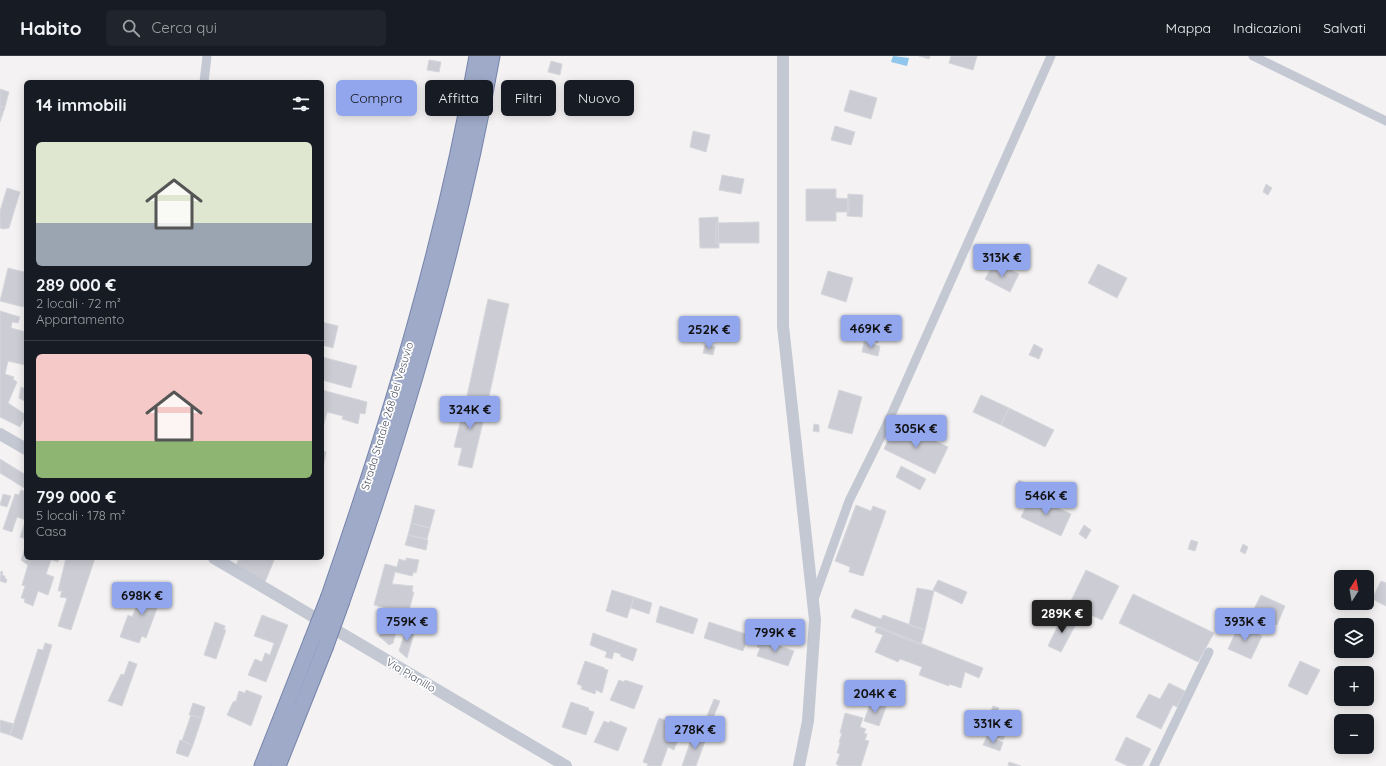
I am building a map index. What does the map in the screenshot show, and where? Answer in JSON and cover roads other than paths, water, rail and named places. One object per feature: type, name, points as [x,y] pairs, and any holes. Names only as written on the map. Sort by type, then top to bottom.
[{"type":"highway","name":"Strada Statale 268 del Vesuvio","points":[[278,766],[325,648],[336,599],[406,357],[453,172],[477,56]]},
{"type":"highway","name":"Strada Statale 268 del Vesuvio","points":[[262,766],[311,642],[336,599],[390,461],[420,361],[468,174],[492,56]]},
{"type":"street","points":[[204,80],[207,56]]},
{"type":"street","points":[[783,56],[783,326],[815,620],[813,670],[808,721],[799,766]]},
{"type":"street","points":[[813,601],[850,501],[898,400],[1051,56]]},
{"type":"street","points":[[1253,56],[1386,122]]},
{"type":"street","points":[[0,434],[24,448]]},
{"type":"street","name":"Via Pianillo","points":[[217,560],[566,766]]},
{"type":"street","points":[[1154,766],[1209,652]]},
{"type":"water","points":[[893,56],[909,58],[907,66],[891,62]]}]
